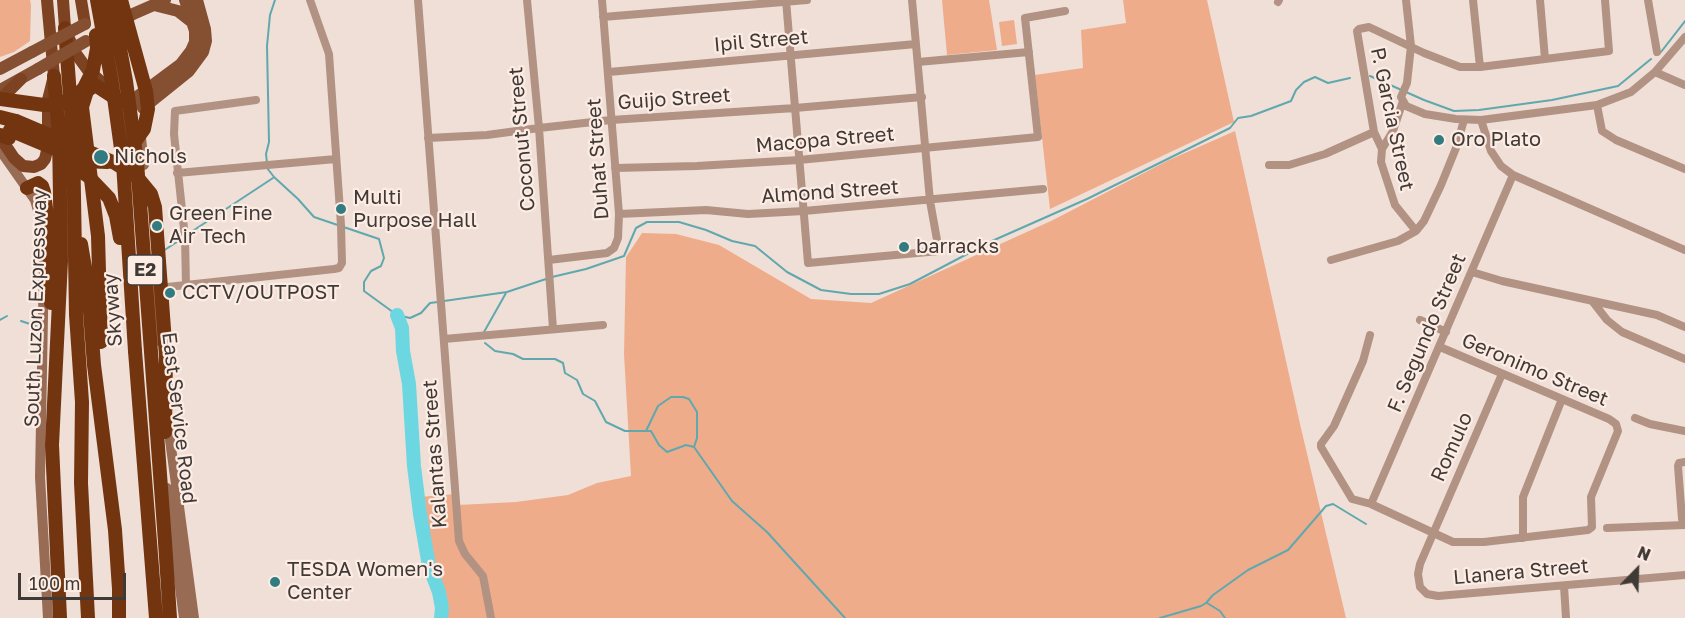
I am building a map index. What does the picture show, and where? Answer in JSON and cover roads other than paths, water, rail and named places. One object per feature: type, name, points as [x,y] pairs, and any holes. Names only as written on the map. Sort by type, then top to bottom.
[{"type":"highway","name":"South Luzon Expressway","points":[[47,0],[59,135],[61,261],[52,464],[60,618]]},
{"type":"highway","name":"South Luzon Expressway","points":[[63,0],[73,137],[76,315],[83,436],[81,483],[88,618]]},
{"type":"highway","points":[[81,0],[85,24]]},
{"type":"highway","points":[[0,100],[53,105],[70,100],[81,91],[91,76],[96,57],[93,0]]},
{"type":"highway","name":"Skyway","points":[[97,0],[123,163],[156,618]]},
{"type":"highway","name":"Skyway","points":[[111,0],[137,162],[170,618]]},
{"type":"highway","points":[[0,127],[88,162],[111,161],[131,147],[144,129],[148,109],[146,91],[122,0]]},
{"type":"highway","points":[[65,28],[74,51],[83,63],[135,113]]},
{"type":"highway","points":[[0,136],[20,164],[30,168],[44,162],[48,151],[48,100],[54,76]]},
{"type":"highway","points":[[0,100],[21,78]]},
{"type":"highway","points":[[98,390],[100,254],[82,107],[86,93],[90,87],[95,85],[135,113]]},
{"type":"highway","points":[[0,117],[16,121],[105,158],[137,177],[151,194],[155,207],[166,356],[165,542]]},
{"type":"highway","points":[[0,136],[47,153],[77,168],[96,183],[109,198],[119,229],[135,351]]},
{"type":"highway","points":[[27,188],[38,183],[45,192],[49,232],[51,330],[57,359]]},
{"type":"highway","name":"South Luzon Expressway","points":[[75,215],[88,286],[115,530],[119,618]]},
{"type":"main road","points":[[0,69],[128,0]]},
{"type":"main road","points":[[185,0],[199,25]]},
{"type":"main road","points":[[197,0],[199,25]]},
{"type":"main road","points":[[135,113],[140,94],[186,58],[195,42],[209,0]]},
{"type":"main road","points":[[0,90],[155,4],[178,10],[199,25]]},
{"type":"main road","name":"East Service Road","points":[[135,113],[130,121],[148,290],[174,473],[184,618]]},
{"type":"main road","points":[[0,150],[35,200],[41,215],[43,234],[40,477],[48,618]]},
{"type":"main road","name":"East Service Road","points":[[178,527],[194,618]]},
{"type":"street","points":[[148,290],[334,269],[339,268],[342,263],[329,54],[310,0]]},
{"type":"street","points":[[418,0],[428,138]]},
{"type":"street","name":"Coconut Street","points":[[527,0],[553,329]]},
{"type":"street","name":"Duhat Street","points":[[549,260],[607,253],[614,248],[618,238],[619,214],[602,0]]},
{"type":"street","points":[[603,17],[807,0]]},
{"type":"street","points":[[786,1],[808,263],[939,251],[930,201],[912,0]]},
{"type":"street","points":[[1382,149],[1393,131],[1407,83],[1411,46],[1406,0]]},
{"type":"street","points":[[1473,0],[1480,67]]},
{"type":"street","points":[[1540,0],[1545,59]]},
{"type":"street","name":"P. Garcia Street","points":[[1416,231],[1395,205],[1381,162],[1382,149],[1374,132],[1357,32],[1359,29],[1369,27],[1460,67],[1480,67],[1609,51],[1605,0]]},
{"type":"street","points":[[1648,0],[1658,52]]},
{"type":"street","points":[[918,62],[1029,52],[1025,18],[1065,11]]},
{"type":"street","points":[[1402,99],[1406,105],[1425,114],[1464,120],[1481,120],[1597,105],[1631,92],[1655,72],[1685,37]]},
{"type":"street","name":"Ipil Street","points":[[609,72],[916,44]]},
{"type":"street","name":"Macopa Street","points":[[615,168],[799,160],[1038,137],[1029,52]]},
{"type":"street","points":[[1655,72],[1685,85]]},
{"type":"street","name":"Guijo Street","points":[[428,138],[487,135],[611,120],[922,97]]},
{"type":"street","points":[[186,285],[185,238],[174,134],[175,111],[256,100]]},
{"type":"street","points":[[1597,105],[1602,131],[1616,140],[1685,169]]},
{"type":"street","points":[[1331,260],[1398,241],[1416,231],[1424,222],[1445,176],[1464,120]]},
{"type":"street","points":[[1481,120],[1491,151],[1502,166],[1513,175],[1685,250]]},
{"type":"street","points":[[1269,165],[1289,165],[1325,154],[1374,132]]},
{"type":"street","name":"Kalantas Street","points":[[428,138],[459,541],[465,554],[483,576],[491,618]]},
{"type":"street","points":[[177,173],[336,159]]},
{"type":"street","name":"F. Segundo Street","points":[[1371,504],[1513,175]]},
{"type":"street","name":"Almond Street","points":[[619,214],[706,210],[748,214],[804,211],[1043,189]]},
{"type":"street","points":[[1472,272],[1502,281],[1658,315],[1685,327]]},
{"type":"street","points":[[1593,302],[1607,320],[1622,332],[1685,359]]},
{"type":"street","points":[[1420,320],[1446,332]]},
{"type":"street","points":[[444,339],[603,325]]},
{"type":"street","points":[[1370,335],[1359,370],[1334,426],[1322,440],[1321,447],[1352,499],[1371,504],[1453,542],[1470,544],[1523,538],[1523,497],[1563,399]]},
{"type":"street","name":"Geronimo Street","points":[[1440,347],[1616,424],[1618,431],[1591,497],[1592,527],[1588,530],[1523,538]]},
{"type":"street","name":"Romulo","points":[[1432,533],[1502,374]]},
{"type":"street","points":[[1635,418],[1685,432]]},
{"type":"street","points":[[1607,528],[1684,522],[1678,464],[1685,462]]},
{"type":"street","name":"Llanera Street","points":[[1432,533],[1418,574],[1420,587],[1427,594],[1438,596],[1685,575]]},
{"type":"street","points":[[1564,586],[1566,618]]},
{"type":"waterway","points":[[267,163],[266,154],[269,142],[267,46],[270,15],[275,0]]},
{"type":"waterway","points":[[1661,52],[1685,21]]},
{"type":"waterway","points":[[1370,76],[1454,111],[1479,110],[1552,100],[1618,86],[1651,59]]},
{"type":"waterway","points":[[552,277],[586,269],[624,256],[636,228],[647,222],[679,222],[732,241],[755,246],[787,272],[821,290],[851,294],[879,294],[910,284],[992,241],[1087,199],[1230,128],[1238,118],[1251,116],[1291,101],[1296,90],[1304,82],[1315,77],[1328,83],[1350,78]]},
{"type":"waterway","points":[[267,168],[314,217],[379,239],[384,258],[381,266],[371,271],[364,282],[364,291],[397,315],[410,318],[421,313],[430,303],[438,302]]},
{"type":"waterway","points":[[188,234],[273,178]]},
{"type":"waterway","points":[[163,251],[183,238]]},
{"type":"waterway","points":[[444,301],[507,292],[546,279]]},
{"type":"waterway","points":[[484,332],[506,293]]},
{"type":"waterway","points":[[397,315],[402,328],[403,351],[409,384],[414,466],[420,514],[429,566],[439,592],[441,618]]},
{"type":"waterway","points":[[0,320],[7,316]]},
{"type":"waterway","points":[[21,321],[36,326]]},
{"type":"waterway","points":[[485,343],[495,351],[513,354],[523,359],[555,359],[563,363],[565,373],[577,380],[583,394],[595,401],[606,422],[625,431],[651,431],[659,445],[667,452],[686,445],[694,447],[732,501],[767,532],[845,618]]},
{"type":"waterway","points":[[646,431],[658,406],[671,397],[683,397],[689,399],[697,412],[697,438],[694,447]]},
{"type":"waterway","points":[[1160,618],[1201,606],[1248,570],[1288,550],[1326,506],[1333,504],[1366,524]]},
{"type":"waterway","points":[[1207,603],[1220,611],[1225,618]]},
{"type":"place","name":"Oro Plato","points":[[1439,140]]},
{"type":"place","name":"Nichols","points":[[101,157]]},
{"type":"place","name":"Multi Purpose Hall","points":[[341,209]]},
{"type":"place","name":"Green Fine Air Tech","points":[[157,226]]},
{"type":"place","name":"barracks","points":[[904,247]]},
{"type":"place","name":"CCTV/OUTPOST","points":[[170,293]]},
{"type":"place","name":"TESDA Women's Center","points":[[275,582]]}]
